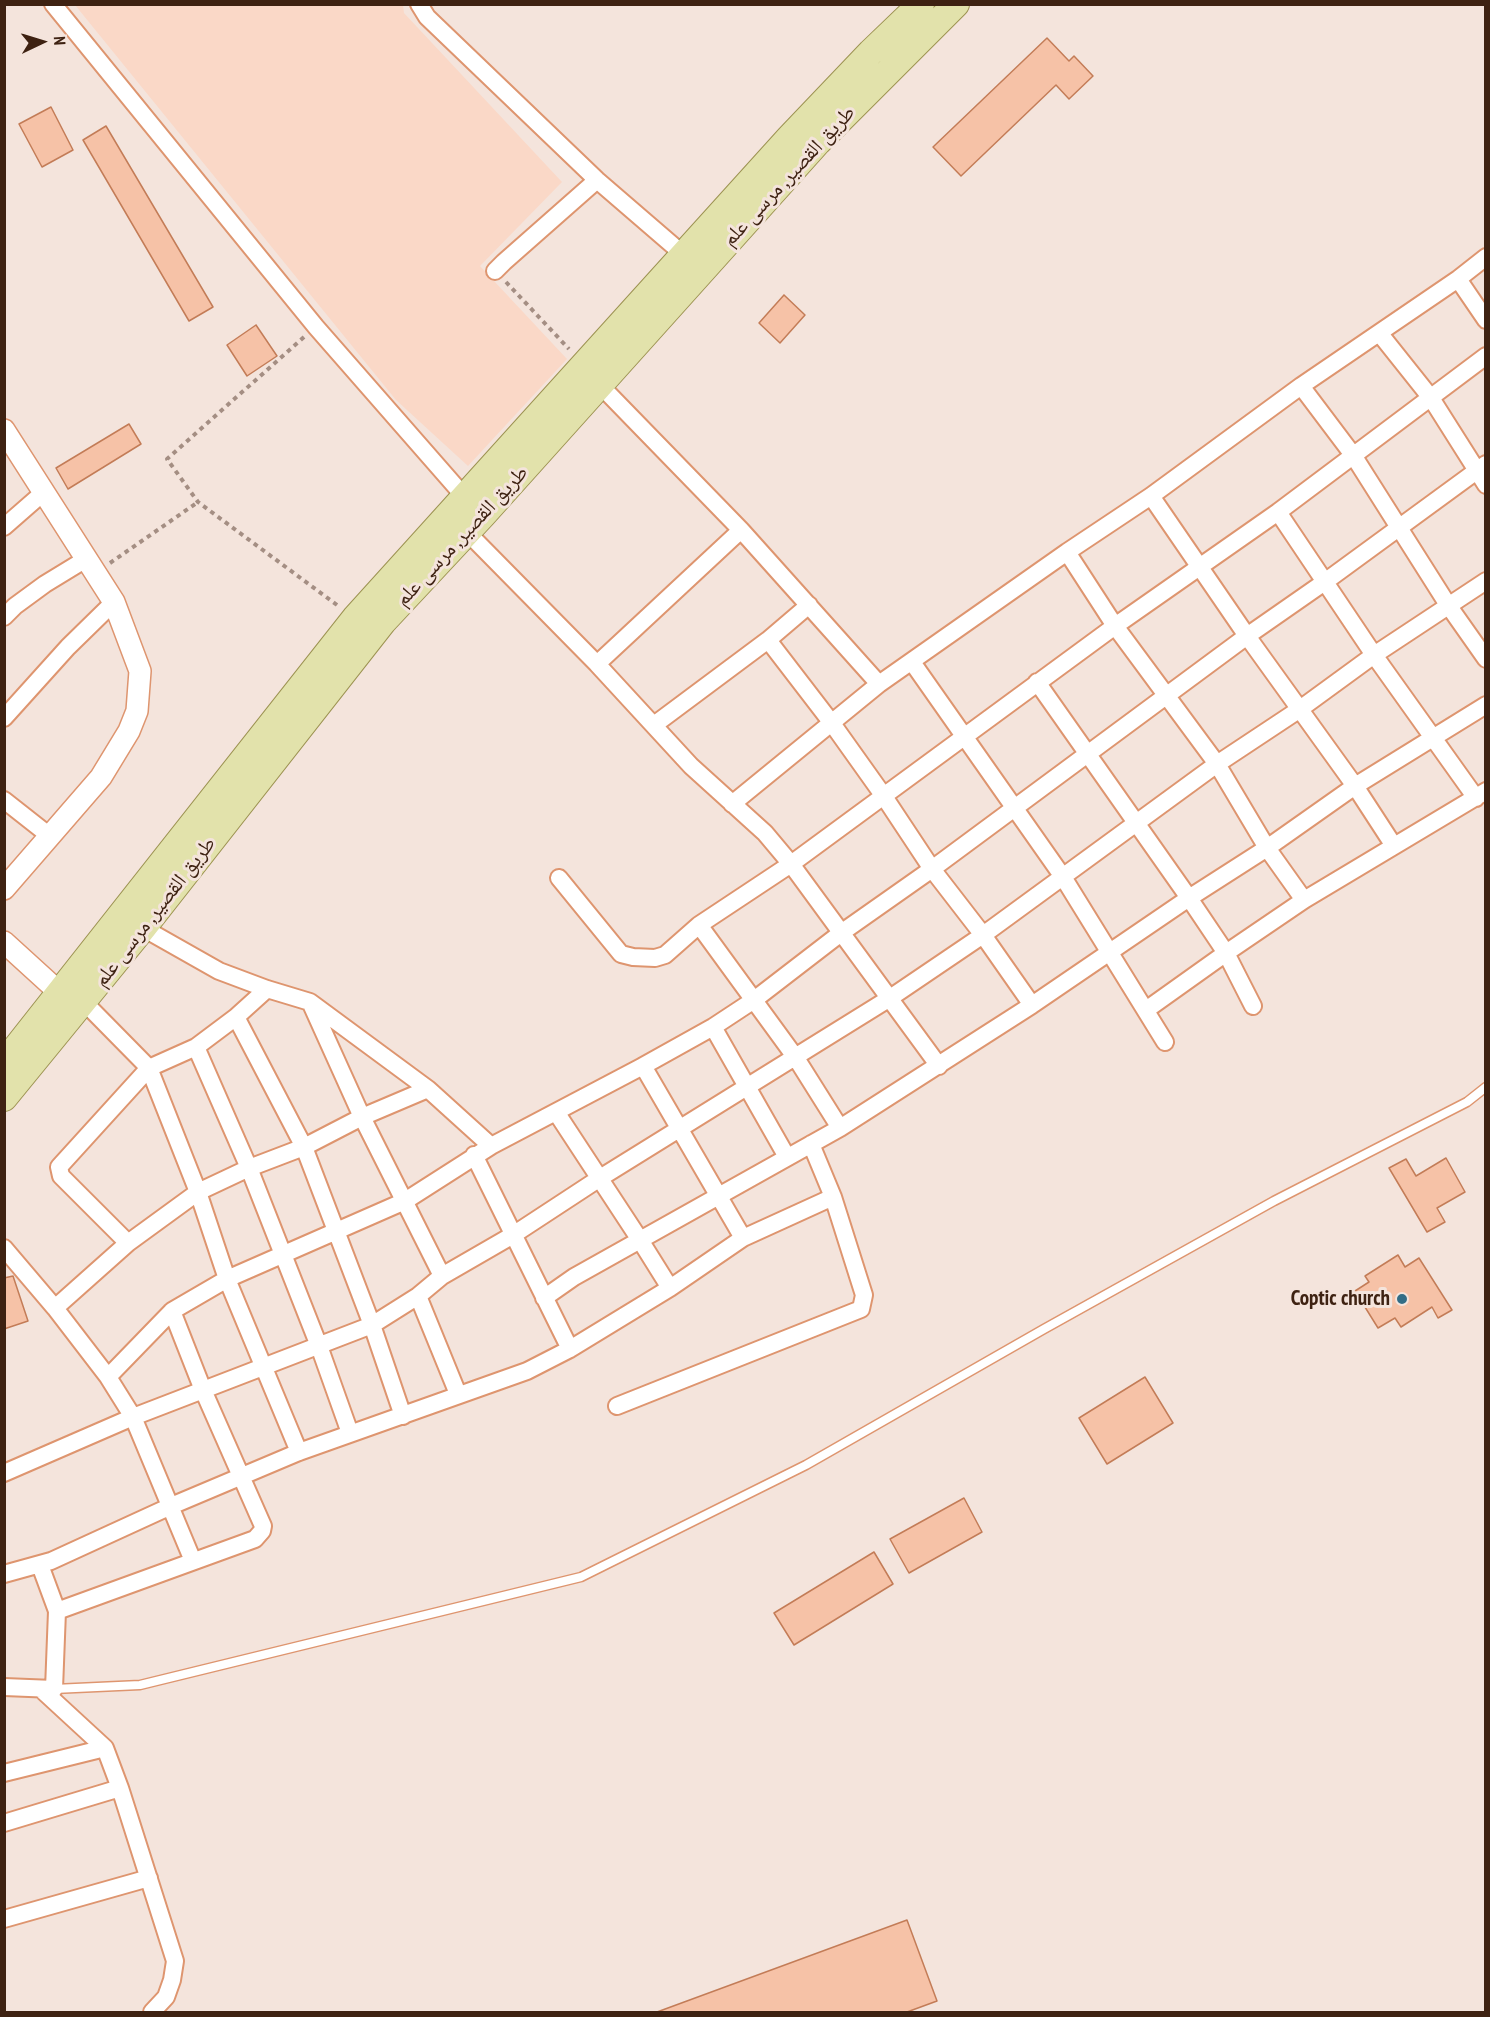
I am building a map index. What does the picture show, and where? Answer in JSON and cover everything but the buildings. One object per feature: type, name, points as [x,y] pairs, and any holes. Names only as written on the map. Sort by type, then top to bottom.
[{"type":"main road","name":"طريق القصير, مرسى علم","points":[[4,1063],[355,618],[789,138],[871,52],[921,4]]},
{"type":"main road","name":"طريق القصير, مرسى علم","points":[[4,1098],[143,928],[383,622],[818,142],[956,4]]},
{"type":"street","points":[[53,4],[316,327],[464,496],[475,523],[597,664],[691,766],[765,833],[791,864],[939,1066]]},
{"type":"street","points":[[420,4],[427,17],[597,180],[684,255]]},
{"type":"street","points":[[495,272],[597,180]]},
{"type":"street","points":[[732,804],[879,684],[1151,496],[1301,386],[1458,279],[1485,257]]},
{"type":"street","points":[[1458,279],[1485,320]]},
{"type":"street","points":[[1380,334],[1431,398],[1481,467],[1485,485]]},
{"type":"street","points":[[559,878],[621,954],[655,958],[665,955],[699,925],[791,864],[1037,682],[1278,512],[1485,356]]},
{"type":"street","points":[[600,385],[741,530],[879,684]]},
{"type":"street","points":[[1301,386],[1353,455],[1485,659]]},
{"type":"street","points":[[4,889],[101,777],[129,731],[137,711],[140,670],[114,602],[44,492],[8,442]]},
{"type":"street","points":[[108,1377],[172,1311],[227,1279],[405,1202],[474,1155],[643,1066],[713,1027],[754,1000],[841,933],[932,869],[1166,695],[1481,467]]},
{"type":"street","points":[[4,527],[44,492]]},
{"type":"street","points":[[1151,496],[1247,636],[1355,786],[1394,846]]},
{"type":"street","points":[[1146,1010],[1305,900],[1480,794],[1432,737],[1278,512]]},
{"type":"street","points":[[597,664],[741,530]]},
{"type":"street","points":[[1067,552],[1115,626],[1217,764],[1267,848],[1305,900]]},
{"type":"street","points":[[4,617],[45,584],[90,567]]},
{"type":"street","points":[[4,1473],[133,1417],[372,1325],[418,1296],[442,1276],[513,1235],[600,1178],[890,998],[1063,878],[1217,764],[1485,580]]},
{"type":"street","points":[[4,718],[68,646],[114,602]]},
{"type":"street","points":[[654,725],[768,640],[809,605]]},
{"type":"street","points":[[768,640],[831,722],[932,869],[983,935],[1032,1005]]},
{"type":"street","points":[[912,662],[1063,878],[1165,1042]]},
{"type":"street","points":[[1037,682],[1137,822],[1226,953],[1253,1006]]},
{"type":"street","points":[[544,1298],[574,1277],[640,1239],[840,1128],[939,1066],[1267,848],[1355,786],[1485,705]]},
{"type":"street","points":[[4,800],[51,837]]},
{"type":"street","points":[[699,925],[796,1058],[840,1128]]},
{"type":"street","points":[[143,928],[219,971],[310,1002],[428,1089],[491,1146]]},
{"type":"street","points":[[4,942],[60,993]]},
{"type":"street","points":[[128,1243],[61,1176],[59,1167],[149,1068],[196,1047],[236,1017],[267,989]]},
{"type":"street","points":[[84,1002],[149,1068],[198,1192],[227,1279],[299,1452]]},
{"type":"street","points":[[310,1002],[362,1117],[442,1276]]},
{"type":"street","points":[[236,1017],[304,1147],[372,1325],[403,1416]]},
{"type":"street","points":[[713,1027],[787,1157]]},
{"type":"street","points":[[196,1047],[249,1168],[350,1432]]},
{"type":"street","points":[[643,1066],[743,1238]]},
{"type":"street","points":[[56,1308],[128,1243],[198,1192],[249,1168],[304,1147],[362,1117],[428,1089]]},
{"type":"street","points":[[556,1112],[670,1288]]},
{"type":"street","points":[[617,1406],[861,1309],[864,1295],[833,1197],[811,1144]]},
{"type":"street","points":[[474,1155],[570,1349]]},
{"type":"street","points":[[4,1574],[40,1565],[171,1506],[350,1432],[403,1416],[527,1371],[570,1349],[670,1288],[743,1238],[833,1197]]},
{"type":"street","points":[[4,1248],[56,1308],[108,1377],[133,1417],[193,1561]]},
{"type":"street","points":[[418,1296],[458,1395]]},
{"type":"street","points":[[57,1611],[255,1539],[262,1531],[263,1526],[203,1390],[172,1311]]},
{"type":"street","points":[[40,1565],[57,1611],[48,1689]]},
{"type":"street","points":[[4,1687],[48,1689],[105,1748],[175,1961],[166,1997],[152,2013]]},
{"type":"street","points":[[4,1773],[105,1748]]},
{"type":"street","points":[[4,1823],[120,1788]]},
{"type":"street","points":[[4,1919],[148,1878]]},
{"type":"lane","points":[[48,1689],[140,1685],[581,1577],[806,1465],[1274,1201],[1467,1102],[1485,1087]]},
{"type":"path","points":[[495,272],[584,364]]},
{"type":"path","points":[[316,327],[167,459],[198,502],[355,618]]},
{"type":"path","points":[[90,567],[198,502]]},
{"type":"shaded area","points":[[75,5],[403,5],[404,13],[562,182],[480,266],[567,359],[468,466],[396,400]]},
{"type":"place","name":"Coptic church","points":[[1402,1299]]}]
